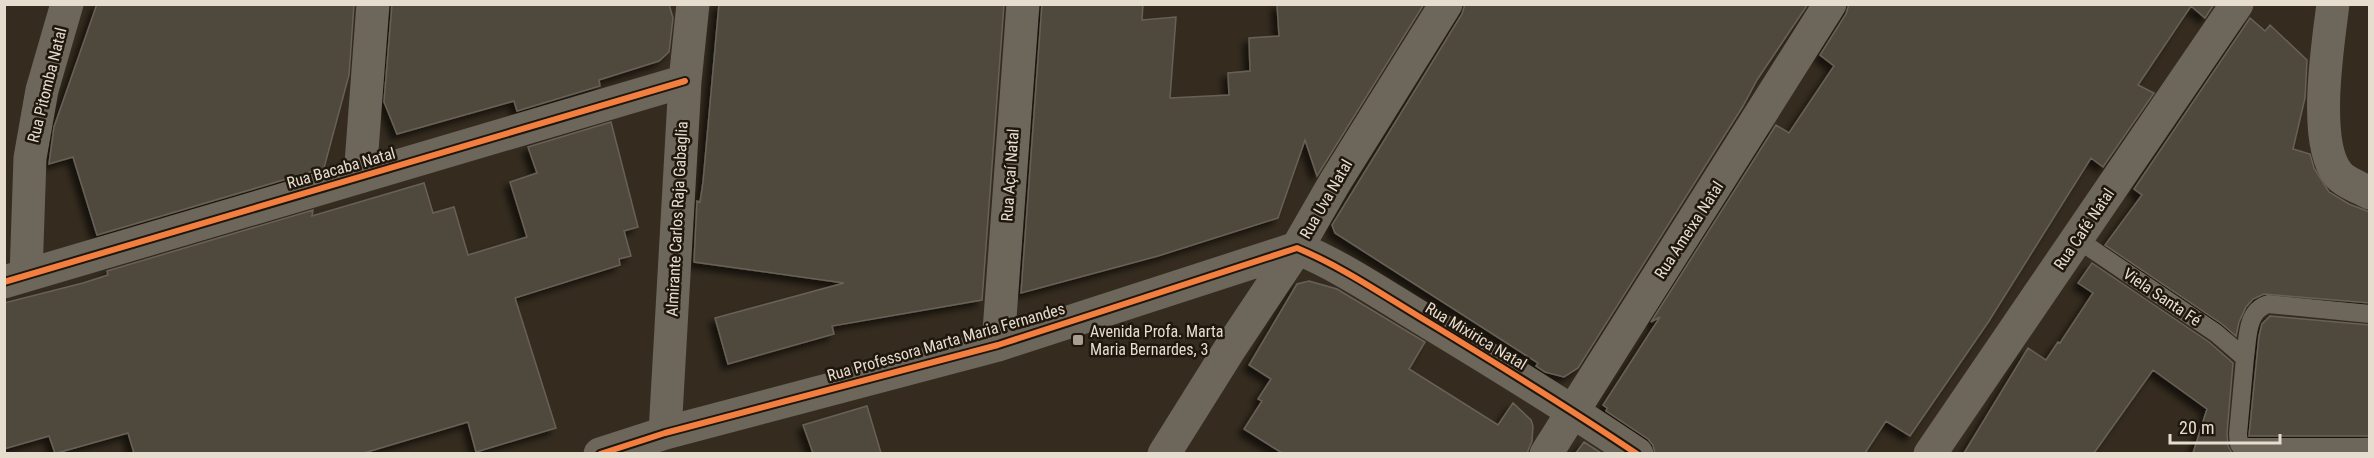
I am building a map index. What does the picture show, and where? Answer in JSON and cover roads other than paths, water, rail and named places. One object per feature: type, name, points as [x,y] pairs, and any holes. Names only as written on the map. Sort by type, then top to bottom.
[{"type":"street","name":"Rua Pitomba Natal","points":[[15,278],[30,158],[42,90],[67,4]]},
{"type":"street","points":[[360,177],[373,4]]},
{"type":"street","name":"Almirante Carlos Raja Gabaglia","points":[[665,433],[685,81],[693,4]]},
{"type":"street","name":"Rua Açaí Natal","points":[[998,345],[1023,4]]},
{"type":"street","name":"Rua Uva Natal","points":[[1164,453],[1231,347],[1298,248],[1335,182],[1446,4]]},
{"type":"street","name":"Rua Ameixa Natal","points":[[1546,453],[1700,213],[1830,4]]},
{"type":"street","name":"Rua Café Natal","points":[[1930,453],[2237,4]]},
{"type":"street","points":[[2333,4],[2326,52],[2324,110],[2327,149],[2338,175],[2370,193]]},
{"type":"street","name":"Rua Bacaba Natal","points":[[15,278],[685,81]]},
{"type":"street","name":"Rua Professora Marta Maria Fernandes","points":[[600,453],[665,433],[998,345],[1298,248]]},
{"type":"street","name":"Rua Mixirica Natal","points":[[1298,248],[1320,257],[1572,410],[1637,453]]},
{"type":"lane","name":"Viela Santa Fé","points":[[2077,239],[2216,333],[2245,358]]},
{"type":"lane","points":[[2370,314],[2268,304],[2258,307],[2249,328],[2238,434],[2241,447],[2370,447]]},
{"type":"place","name":"Avenida Profa. Marta Maria Bernardes, 3","points":[[1078,340]]}]
